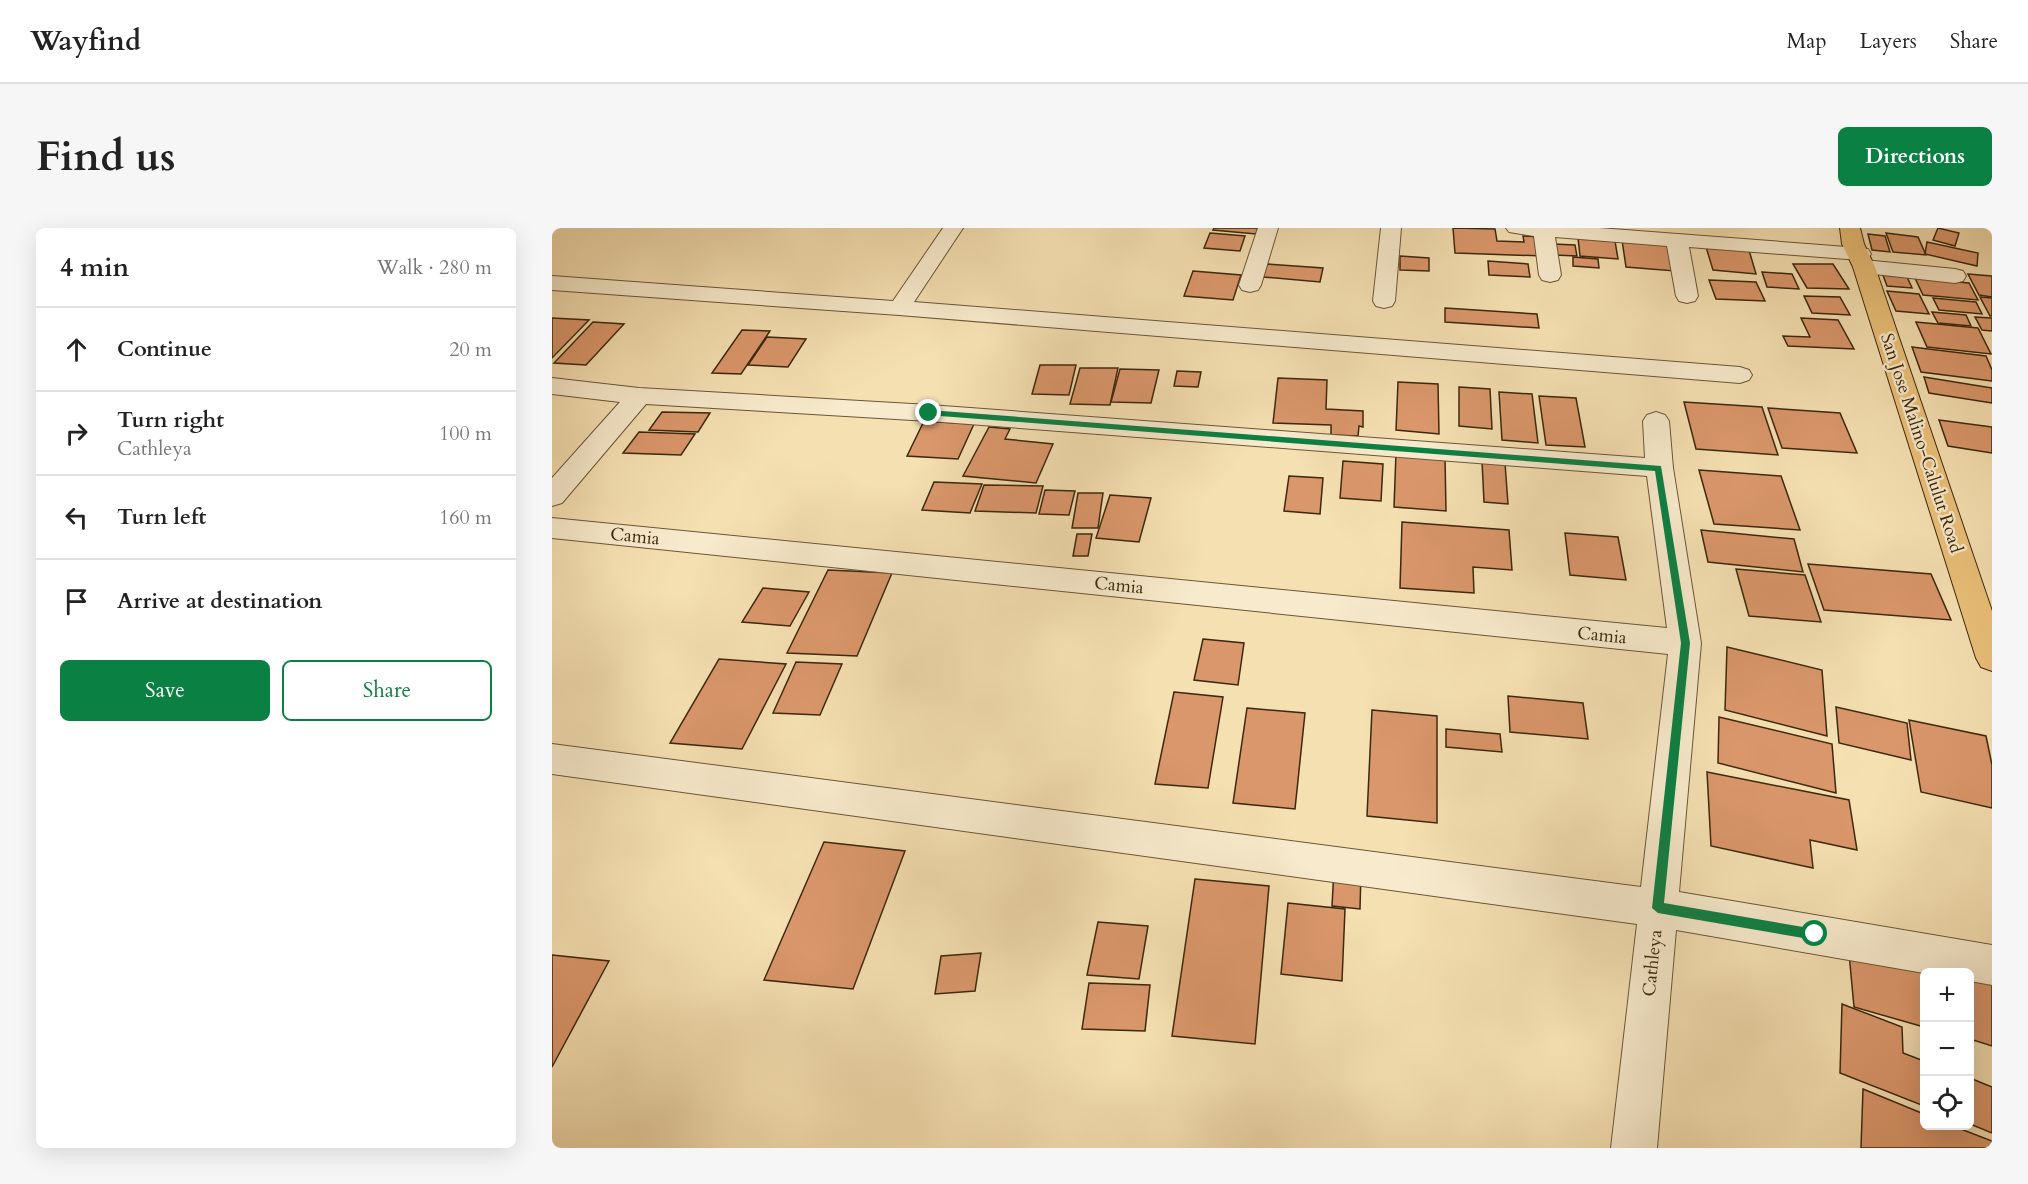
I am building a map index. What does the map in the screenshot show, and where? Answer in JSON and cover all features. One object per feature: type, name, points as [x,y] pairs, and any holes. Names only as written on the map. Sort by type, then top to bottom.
[{"type":"main road","name":"San Jose Malino-Calulut Road","points":[[1857,248],[1992,658]]},
{"type":"street","points":[[899,308],[953,228]]},
{"type":"street","points":[[1250,285],[1268,228]]},
{"type":"street","points":[[1384,301],[1391,228]]},
{"type":"street","points":[[1515,228],[1677,240],[1857,248]]},
{"type":"street","points":[[1731,228],[1741,232],[1857,248],[1955,276]]},
{"type":"street","points":[[1544,230],[1550,275]]},
{"type":"street","points":[[1677,240],[1687,296]]},
{"type":"street","points":[[552,284],[899,308],[1740,375]]},
{"type":"street","points":[[552,386],[639,396],[929,413],[1659,468]]},
{"type":"street","points":[[552,496],[639,396]]},
{"type":"street","name":"Cathleya","points":[[1634,1148],[1685,643],[1659,468],[1656,422]]},
{"type":"street","name":"Camia","points":[[552,528],[1685,643]]},
{"type":"street","points":[[552,759],[1658,908],[1992,965]]},
{"type":"building","points":[[1214,228],[1258,228],[1256,234],[1213,230]]},
{"type":"building","points":[[1453,228],[1495,229],[1497,241],[1524,242],[1523,236],[1539,237],[1543,256],[1455,253]]},
{"type":"building","points":[[1938,228],[1959,233],[1955,246],[1933,240]]},
{"type":"building","points":[[1210,233],[1245,236],[1240,251],[1204,248]]},
{"type":"building","points":[[1886,233],[1918,237],[1926,255],[1893,252]]},
{"type":"building","points":[[1868,234],[1885,236],[1890,252],[1872,250]]},
{"type":"building","points":[[1578,238],[1615,241],[1618,259],[1580,256]]},
{"type":"building","points":[[1622,240],[1671,243],[1675,271],[1626,267]]},
{"type":"building","points":[[1927,242],[1978,253],[1977,266],[1925,254]]},
{"type":"building","points":[[1553,244],[1575,245],[1577,256],[1554,255]]},
{"type":"building","points":[[1706,247],[1749,250],[1756,274],[1713,270]]},
{"type":"building","points":[[1400,256],[1429,258],[1429,271],[1400,270]]},
{"type":"building","points":[[1573,257],[1598,259],[1599,268],[1573,266]]},
{"type":"building","points":[[1488,261],[1528,264],[1530,277],[1489,275]]},
{"type":"building","points":[[1267,264],[1323,268],[1320,282],[1263,277]]},
{"type":"building","points":[[1793,264],[1833,264],[1849,289],[1807,288]]},
{"type":"building","points":[[1193,271],[1241,275],[1233,300],[1184,296]]},
{"type":"building","points":[[1762,272],[1792,274],[1799,289],[1767,287]]},
{"type":"building","points":[[1968,274],[1992,276],[1992,297],[1979,295]]},
{"type":"building","points":[[1883,275],[1907,277],[1912,288],[1887,286]]},
{"type":"building","points":[[1915,278],[1969,283],[1978,300],[1923,295]]},
{"type":"building","points":[[1709,280],[1756,282],[1765,301],[1716,299]]},
{"type":"building","points":[[1887,291],[1919,294],[1929,314],[1896,311]]},
{"type":"building","points":[[1804,296],[1840,297],[1850,315],[1812,313]]},
{"type":"building","points":[[1980,297],[1992,298],[1992,316],[1990,316]]},
{"type":"building","points":[[1933,298],[1976,302],[1982,314],[1939,310]]},
{"type":"building","points":[[1445,308],[1537,314],[1539,328],[1445,322]]},
{"type":"building","points":[[1932,312],[1966,315],[1971,326],[1938,323]]},
{"type":"building","points":[[1975,317],[1992,318],[1992,331],[1982,330]]},
{"type":"building","points":[[552,318],[589,320],[552,358]]},
{"type":"building","points":[[1801,318],[1838,320],[1854,349],[1788,346],[1783,336],[1810,337]]},
{"type":"building","points":[[593,322],[624,324],[586,365],[554,363]]},
{"type":"building","points":[[1916,322],[1978,328],[1991,354],[1927,347]]},
{"type":"building","points":[[742,330],[770,331],[741,374],[712,373]]},
{"type":"building","points":[[767,337],[806,339],[788,367],[748,365]]},
{"type":"building","points":[[1912,347],[1986,356],[1992,370],[1992,381],[1921,372]]},
{"type":"building","points":[[1040,365],[1076,365],[1069,395],[1032,394]]},
{"type":"building","points":[[1080,368],[1118,368],[1110,405],[1070,404]]},
{"type":"building","points":[[1120,369],[1159,370],[1151,403],[1111,402]]},
{"type":"building","points":[[1177,371],[1201,372],[1198,387],[1174,386]]},
{"type":"building","points":[[1924,377],[1992,388],[1992,403],[1929,393]]},
{"type":"building","points":[[1278,378],[1327,380],[1326,409],[1363,411],[1363,427],[1359,426],[1358,436],[1331,435],[1331,425],[1273,423]]},
{"type":"building","points":[[1398,382],[1438,384],[1439,434],[1396,430]]},
{"type":"building","points":[[1459,387],[1490,389],[1492,429],[1459,426]]},
{"type":"building","points":[[1499,392],[1532,394],[1538,443],[1502,440]]},
{"type":"building","points":[[1539,396],[1576,398],[1585,447],[1546,445]]},
{"type":"building","points":[[1684,402],[1762,407],[1778,455],[1696,449]]},
{"type":"building","points":[[1768,408],[1840,413],[1857,453],[1782,448]]},
{"type":"building","points":[[662,412],[710,413],[698,432],[649,430]]},
{"type":"building","points":[[1939,420],[1992,427],[1992,453],[1948,446]]},
{"type":"building","points":[[924,421],[974,424],[958,459],[907,456]]},
{"type":"building","points":[[989,427],[1010,429],[1005,439],[1053,444],[1036,483],[963,476]]},
{"type":"building","points":[[639,432],[695,434],[681,455],[623,453]]},
{"type":"building","points":[[1396,453],[1445,457],[1446,511],[1394,507]]},
{"type":"building","points":[[1343,461],[1383,464],[1381,501],[1340,498]]},
{"type":"building","points":[[1482,461],[1505,463],[1508,504],[1484,502]]},
{"type":"building","points":[[1699,470],[1781,476],[1800,530],[1714,524]]},
{"type":"building","points":[[1289,476],[1323,478],[1320,514],[1284,511]]},
{"type":"building","points":[[934,482],[982,484],[970,513],[922,510]]},
{"type":"building","points":[[984,485],[1043,486],[1036,513],[975,511]]},
{"type":"building","points":[[1045,490],[1075,491],[1069,515],[1039,514]]},
{"type":"building","points":[[1078,493],[1103,493],[1098,528],[1072,528]]},
{"type":"building","points":[[1110,495],[1151,498],[1139,542],[1096,538]]},
{"type":"building","points":[[1402,522],[1509,530],[1512,570],[1473,567],[1474,593],[1400,588]]},
{"type":"building","points":[[1701,530],[1794,539],[1803,572],[1708,562]]},
{"type":"building","points":[[1565,533],[1618,537],[1626,580],[1570,575]]},
{"type":"building","points":[[1077,534],[1092,534],[1088,556],[1073,556]]},
{"type":"building","points":[[1808,564],[1931,574],[1951,620],[1824,610]]},
{"type":"building","points":[[1736,569],[1805,575],[1821,622],[1749,616]]},
{"type":"building","points":[[828,570],[892,573],[857,656],[787,653]]},
{"type":"building","points":[[763,588],[809,592],[790,626],[742,622]]},
{"type":"building","points":[[1203,639],[1244,643],[1238,685],[1194,680]]},
{"type":"building","points":[[1727,647],[1822,670],[1827,736],[1725,710]]},
{"type":"building","points":[[719,659],[786,664],[742,749],[670,743]]},
{"type":"building","points":[[796,662],[842,664],[820,715],[773,713]]},
{"type":"building","points":[[1174,692],[1223,697],[1208,788],[1155,784]]},
{"type":"building","points":[[1508,696],[1583,703],[1588,739],[1510,732]]},
{"type":"building","points":[[1836,707],[1907,723],[1911,760],[1839,743]]},
{"type":"building","points":[[1247,708],[1305,713],[1295,809],[1233,803]]},
{"type":"building","points":[[1372,710],[1437,716],[1437,823],[1367,816]]},
{"type":"building","points":[[1719,717],[1832,744],[1836,793],[1718,763]]},
{"type":"building","points":[[1909,720],[1986,736],[1992,765],[1992,808],[1921,792]]},
{"type":"building","points":[[1446,729],[1500,734],[1502,752],[1446,747]]},
{"type":"building","points":[[1707,772],[1849,800],[1857,850],[1810,840],[1813,868],[1711,846]]},
{"type":"building","points":[[824,842],[905,851],[853,989],[764,980]]},
{"type":"building","points":[[1334,869],[1361,871],[1360,909],[1332,906]]},
{"type":"building","points":[[1195,879],[1269,886],[1255,1044],[1172,1036]]},
{"type":"building","points":[[1288,903],[1345,909],[1342,981],[1281,974]]},
{"type":"building","points":[[1098,922],[1148,926],[1139,979],[1087,975]]},
{"type":"building","points":[[1848,943],[1990,970],[1992,1046],[1974,1040],[1974,968],[1920,968],[1920,1026],[1854,1007]]},
{"type":"building","points":[[981,953],[975,991],[935,994],[941,956]]},
{"type":"building","points":[[552,955],[609,961],[552,1067]]},
{"type":"building","points":[[1089,983],[1150,985],[1145,1031],[1082,1029]]},
{"type":"building","points":[[1842,1004],[1902,1027],[1903,1053],[1920,1059],[1920,1104],[1840,1073]]},
{"type":"building","points":[[1974,1080],[1992,1087],[1992,1133],[1974,1126]]},
{"type":"building","points":[[1863,1089],[1920,1112],[1920,1130],[1963,1130],[1992,1141],[1992,1148],[1861,1148]]},
{"type":"route","points":[[929,413],[1659,468],[1685,643],[1658,908],[1815,934]]}]
